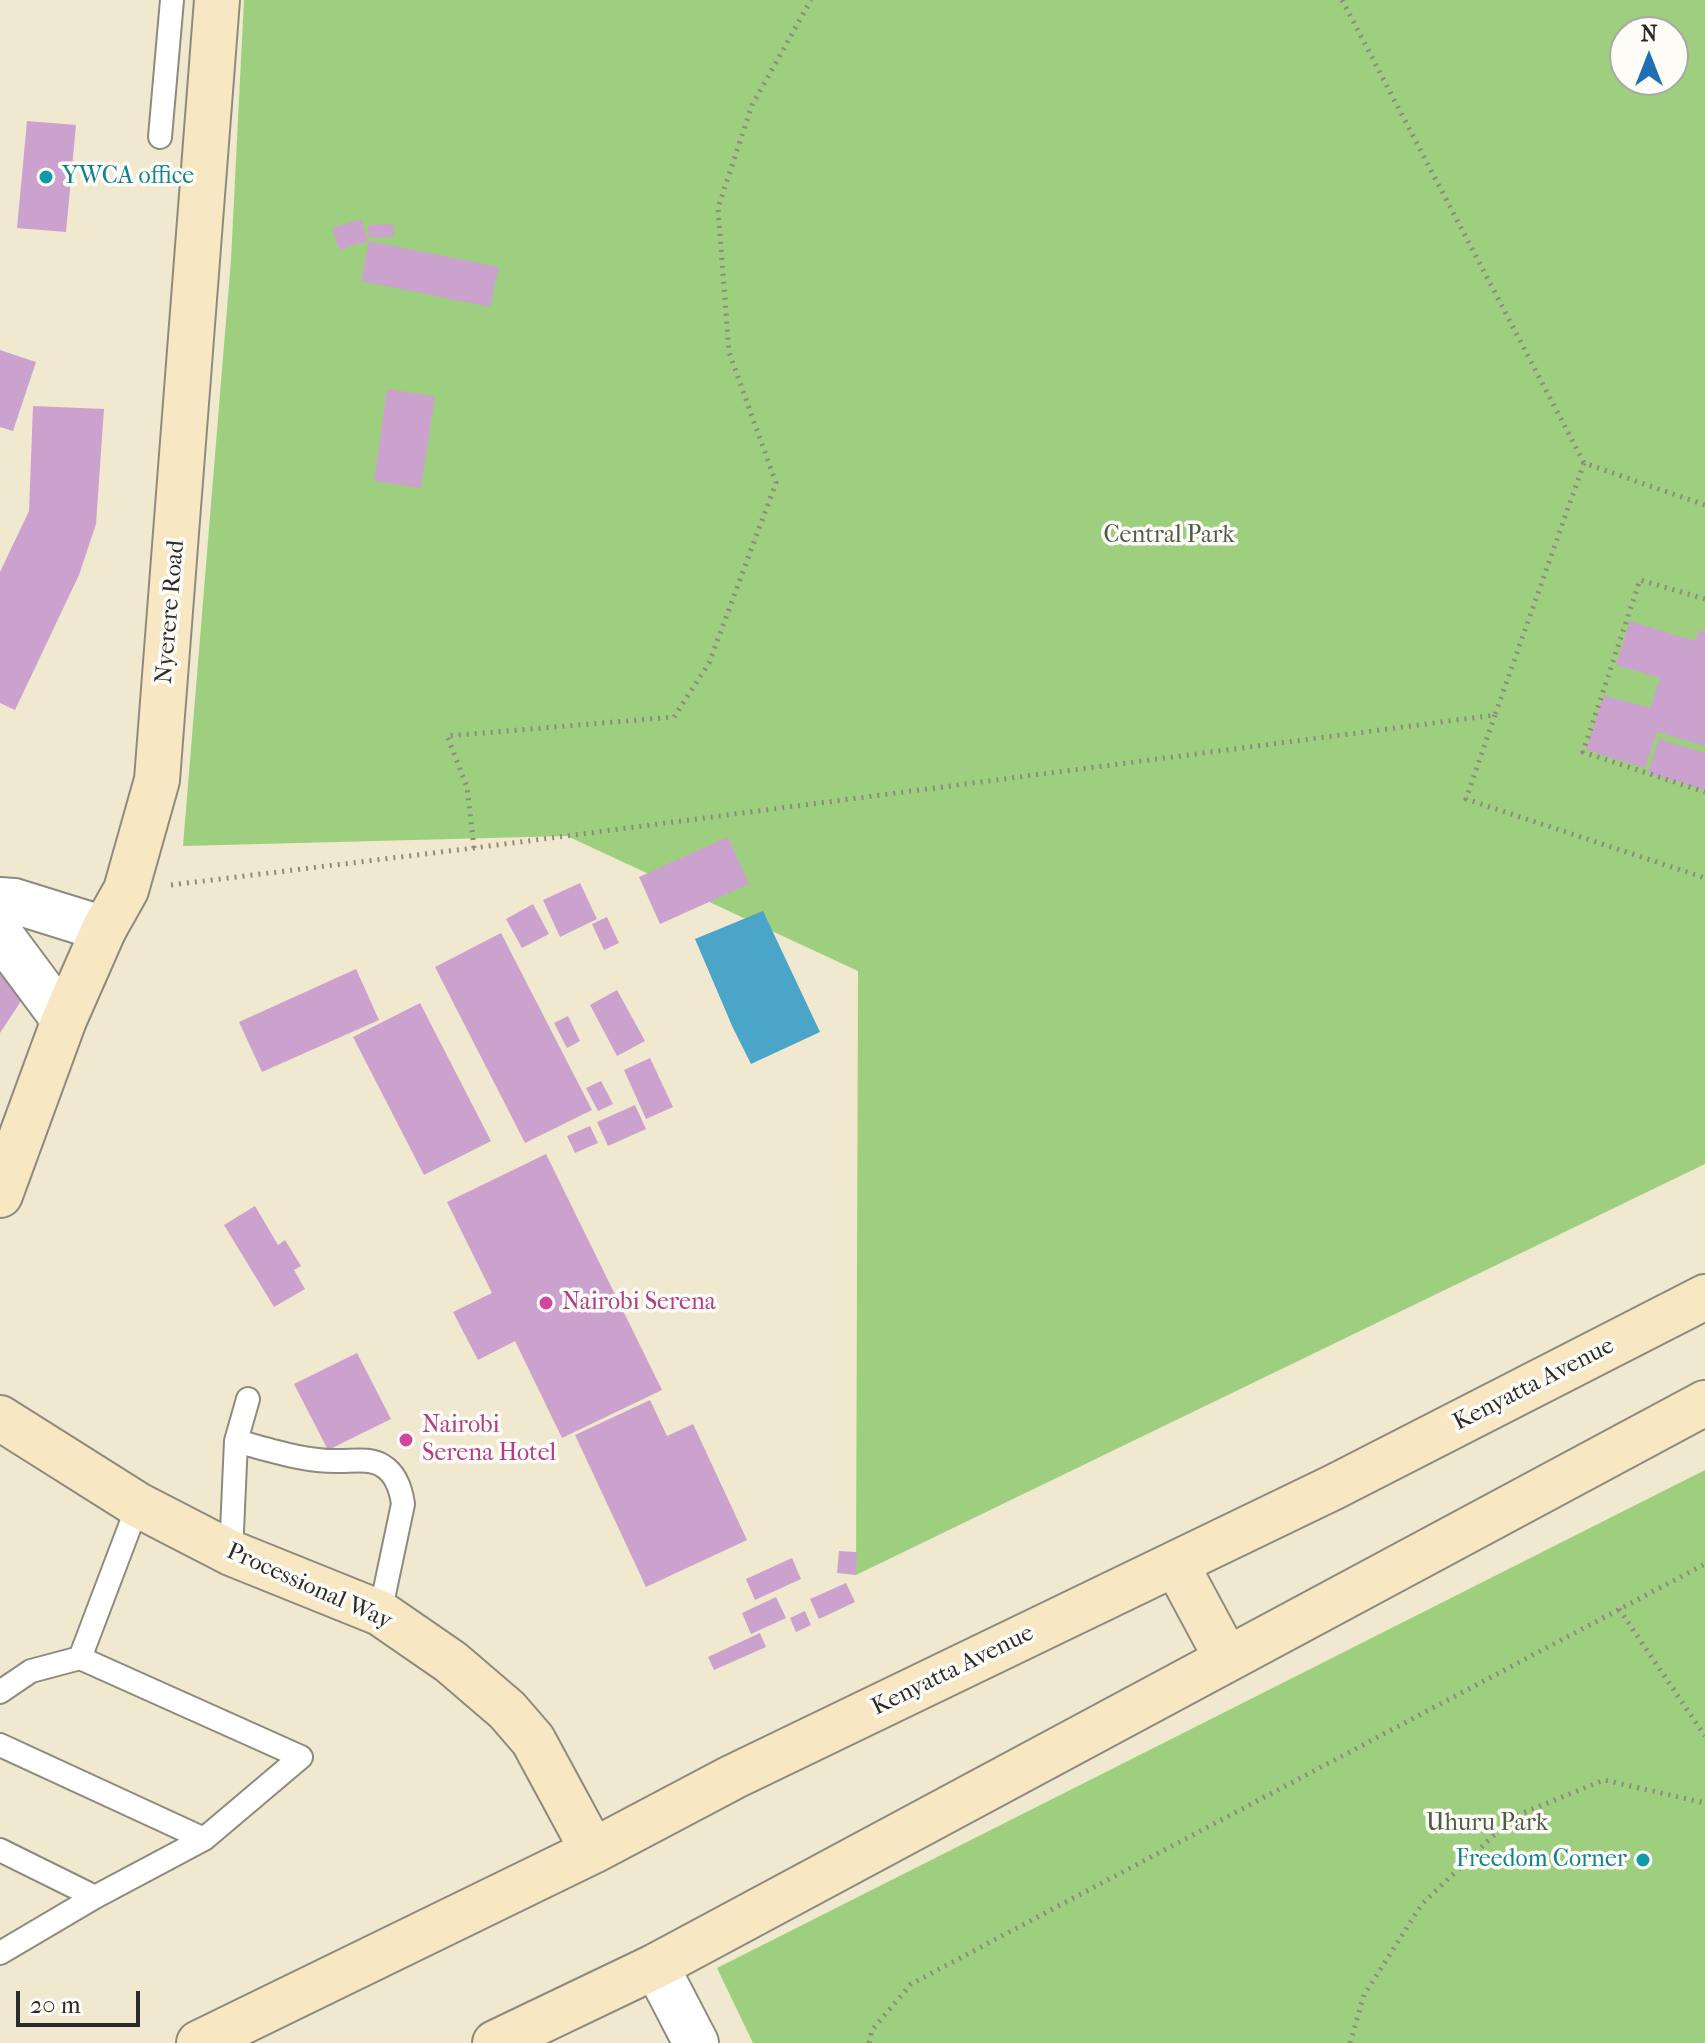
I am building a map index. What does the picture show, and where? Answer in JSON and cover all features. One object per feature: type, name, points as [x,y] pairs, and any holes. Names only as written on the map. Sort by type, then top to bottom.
[{"type":"main road","name":"Nyerere Road","points":[[0,1195],[64,1020],[104,929],[126,890],[157,780],[217,0]]},
{"type":"main road","name":"Kenyatta Avenue","points":[[199,2043],[593,1851],[733,1777],[1334,1487],[1705,1297]]},
{"type":"main road","points":[[495,2043],[656,1966],[1705,1403]]},
{"type":"main road","name":"Processional Way","points":[[0,1418],[138,1505],[231,1553],[380,1613],[451,1662],[507,1710],[533,1740],[593,1851]]},
{"type":"main road","points":[[1176,1564],[1227,1659]]},
{"type":"street","points":[[0,900],[14,901],[104,929]]},
{"type":"street","points":[[0,934],[64,1020]]},
{"type":"street","points":[[656,1966],[696,2043]]},
{"type":"lane","points":[[160,137],[172,0]]},
{"type":"lane","points":[[231,1553],[236,1441],[248,1399]]},
{"type":"lane","points":[[236,1441],[317,1462],[370,1461],[383,1466],[393,1475],[401,1490],[403,1504],[380,1613]]},
{"type":"lane","points":[[80,1658],[138,1505]]},
{"type":"lane","points":[[0,1692],[31,1671],[80,1658],[301,1757],[204,1839],[95,1897],[0,1953]]},
{"type":"lane","points":[[0,1745],[204,1839]]},
{"type":"lane","points":[[0,1850],[95,1897]]},
{"type":"path","points":[[474,848],[467,787],[447,736],[674,717],[709,663],[776,483],[729,352],[718,208],[752,105],[811,0]]},
{"type":"path","points":[[1342,0],[1584,463],[1705,505]]},
{"type":"path","points":[[1584,463],[1466,799],[1705,878]]},
{"type":"path","points":[[1705,599],[1640,580],[1583,752],[1705,792]]},
{"type":"path","points":[[126,890],[474,848],[1495,715]]},
{"type":"path","points":[[869,2043],[872,2030],[911,1984],[1705,1564]]},
{"type":"path","points":[[1619,1609],[1705,1736]]},
{"type":"path","points":[[1350,2043],[1364,1995],[1422,1904],[1513,1817],[1604,1780],[1705,1803]]},
{"type":"green space","name":"Central Park","points":[[244,0],[1705,0],[1705,1164],[856,1575],[858,971],[567,836],[183,846],[231,260]]},
{"type":"green space","name":"Uhuru Park","points":[[1705,1470],[1705,2043],[753,2043],[717,1968]]},
{"type":"water","points":[[763,911],[820,1032],[751,1064],[695,939]]},
{"type":"building","name":"YWCA office","points":[[27,121],[76,125],[66,232],[17,228]]},
{"type":"building","points":[[361,219],[368,241],[339,250],[332,228]]},
{"type":"building","points":[[393,224],[394,237],[369,237],[368,225]]},
{"type":"building","points":[[369,241],[499,267],[490,307],[361,281]]},
{"type":"building","points":[[0,350],[36,362],[13,431],[0,427]]},
{"type":"building","points":[[387,389],[435,396],[421,488],[374,481]]},
{"type":"building","points":[[33,406],[104,409],[96,524],[79,575],[15,710],[0,703],[0,572],[29,511]]},
{"type":"building","points":[[1630,621],[1695,641],[1699,630],[1705,632],[1705,746],[1657,732],[1645,768],[1586,750],[1604,695],[1650,708],[1660,678],[1616,665]]},
{"type":"building","points":[[1659,739],[1705,753],[1705,790],[1648,773]]},
{"type":"building","points":[[728,837],[749,884],[660,924],[639,877]]},
{"type":"building","points":[[580,883],[597,919],[560,937],[543,900]]},
{"type":"building","points":[[533,904],[549,934],[522,948],[506,919]]},
{"type":"building","points":[[607,917],[619,943],[604,950],[592,924]]},
{"type":"building","points":[[501,933],[592,1110],[525,1143],[435,967]]},
{"type":"building","points":[[356,969],[379,1020],[262,1072],[239,1022]]},
{"type":"building","points":[[0,975],[27,992],[0,1033]]},
{"type":"building","points":[[617,990],[645,1041],[617,1056],[590,1005]]},
{"type":"building","points":[[420,1003],[491,1141],[424,1175],[353,1037]]},
{"type":"building","points":[[568,1016],[580,1041],[567,1048],[554,1023]]},
{"type":"building","points":[[650,1058],[673,1107],[646,1119],[624,1070]]},
{"type":"building","points":[[601,1081],[613,1104],[598,1111],[586,1088]]},
{"type":"building","points":[[635,1105],[646,1129],[608,1146],[597,1122]]},
{"type":"building","points":[[590,1126],[598,1143],[575,1153],[567,1136]]},
{"type":"building","name":"Nairobi Serena","points":[[546,1154],[662,1390],[562,1438],[515,1341],[478,1360],[453,1312],[492,1293],[447,1202]]},
{"type":"building","points":[[255,1206],[278,1245],[285,1240],[301,1266],[294,1270],[305,1289],[274,1307],[224,1225]]},
{"type":"building","points":[[357,1353],[391,1419],[328,1450],[294,1384]]},
{"type":"building","points":[[650,1400],[667,1436],[693,1424],[747,1540],[646,1587],[575,1435]]},
{"type":"building","points":[[839,1551],[857,1552],[856,1575],[837,1573]]},
{"type":"building","points":[[792,1558],[801,1579],[755,1600],[746,1579]]},
{"type":"building","points":[[846,1583],[855,1602],[819,1619],[810,1599]]},
{"type":"building","points":[[776,1597],[786,1618],[751,1634],[742,1613]]},
{"type":"building","points":[[805,1611],[811,1625],[796,1632],[790,1618]]},
{"type":"building","points":[[760,1633],[766,1647],[714,1670],[708,1657]]},
{"type":"place","name":"YWCA office","points":[[46,177]]},
{"type":"place","name":"Nairobi Serena","points":[[546,1303]]},
{"type":"place","name":"Nairobi Serena Hotel","points":[[406,1440]]},
{"type":"place","name":"Freedom Corner","points":[[1643,1860]]}]
